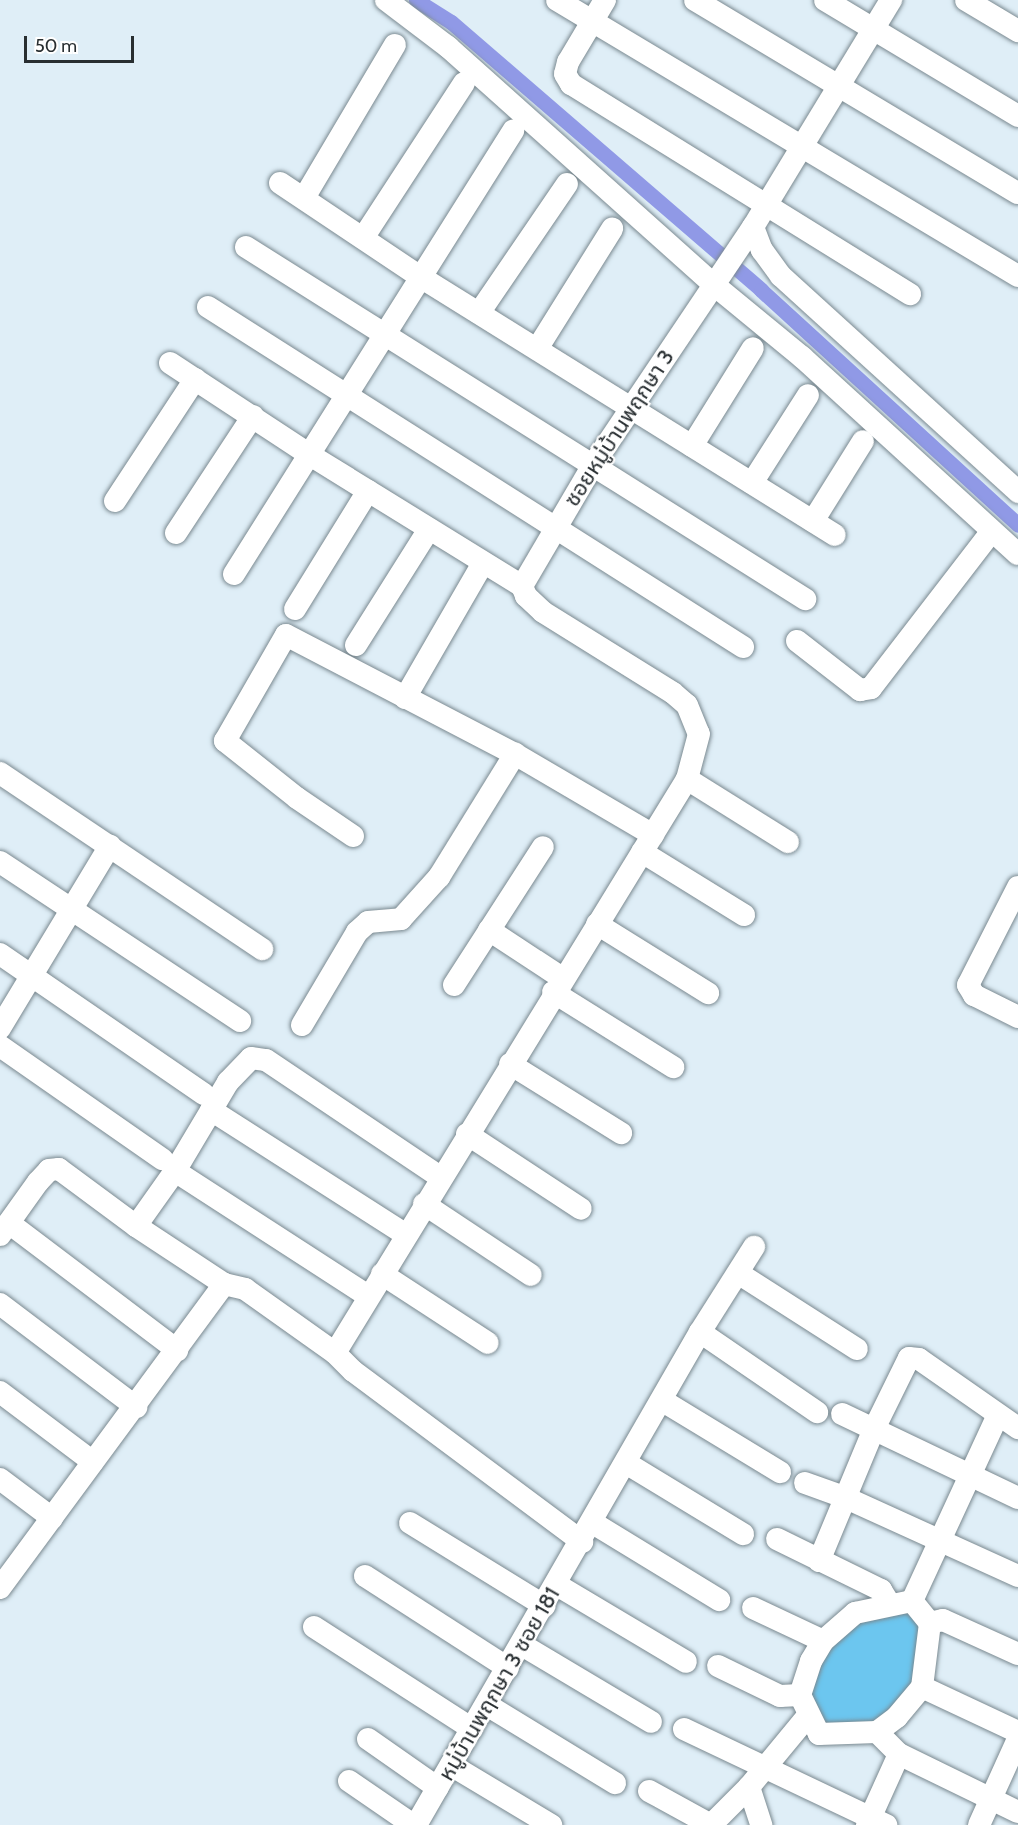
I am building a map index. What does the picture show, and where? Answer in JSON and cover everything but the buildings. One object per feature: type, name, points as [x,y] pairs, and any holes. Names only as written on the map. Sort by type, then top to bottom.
[{"type":"street","points":[[387,0],[448,47],[717,279],[1018,554]]},
{"type":"street","points":[[557,0],[802,147],[1016,269]]},
{"type":"street","points":[[605,0],[568,62],[565,74],[571,84],[765,207],[910,294]]},
{"type":"street","points":[[695,0],[1018,193]]},
{"type":"street","points":[[825,0],[1018,116]]},
{"type":"street","name":"ซอยหมู่บ้านพฤกษา 3","points":[[522,586],[593,465],[753,227],[891,0]]},
{"type":"street","points":[[966,0],[1018,31]]},
{"type":"street","points":[[304,198],[395,45]]},
{"type":"street","points":[[363,238],[464,84]]},
{"type":"street","points":[[234,574],[387,335],[513,131]]},
{"type":"street","points":[[280,183],[422,278],[835,535]]},
{"type":"street","points":[[479,313],[567,184]]},
{"type":"street","points":[[753,227],[762,250],[781,276],[1018,492]]},
{"type":"street","points":[[537,349],[612,229]]},
{"type":"street","points":[[246,247],[805,599]]},
{"type":"street","points":[[208,307],[743,647]]},
{"type":"street","points":[[692,446],[753,348]]},
{"type":"street","points":[[170,363],[310,455],[522,586],[526,596],[543,612],[687,705],[699,734],[687,778],[466,1134],[335,1353]]},
{"type":"street","points":[[116,501],[195,379]]},
{"type":"street","points":[[752,483],[808,395]]},
{"type":"street","points":[[176,533],[252,416]]},
{"type":"street","points":[[813,521],[862,441]]},
{"type":"street","points":[[295,609],[368,491]]},
{"type":"street","points":[[356,645],[429,529]]},
{"type":"street","points":[[797,641],[860,690],[871,688],[992,531]]},
{"type":"street","points":[[405,698],[483,563]]},
{"type":"street","points":[[352,836],[305,804],[225,741],[286,635],[515,754],[648,843],[744,915]]},
{"type":"street","points":[[302,1025],[357,932],[368,922],[401,919],[440,877],[515,754]]},
{"type":"street","points":[[0,773],[262,949]]},
{"type":"street","points":[[687,778],[788,842]]},
{"type":"street","points":[[0,1028],[110,846]]},
{"type":"street","points":[[454,985],[543,847]]},
{"type":"street","points":[[0,862],[240,1021]]},
{"type":"street","points":[[1018,887],[968,985],[974,995],[1018,1017]]},
{"type":"street","points":[[597,924],[708,993]]},
{"type":"street","points":[[489,930],[558,985],[673,1066]]},
{"type":"street","points":[[0,954],[208,1102],[405,1234]]},
{"type":"street","points":[[0,1046],[168,1165],[368,1296]]},
{"type":"street","points":[[136,1226],[168,1165],[208,1102],[241,1065],[251,1058],[266,1060],[440,1177]]},
{"type":"street","points":[[510,1064],[621,1133]]},
{"type":"street","points":[[466,1134],[581,1209]]},
{"type":"street","points":[[177,1350],[5,1229],[44,1176],[59,1169],[136,1226],[224,1284],[245,1288],[335,1353],[353,1371],[587,1532],[719,1600]]},
{"type":"street","points":[[424,1204],[531,1275]]},
{"type":"street","name":"หมู่บ้านพฤกษา 3 ซอย 181","points":[[415,1825],[545,1606],[663,1401],[699,1332],[754,1247]]},
{"type":"street","points":[[738,1273],[857,1349]]},
{"type":"street","points":[[382,1274],[488,1344]]},
{"type":"street","points":[[4,1575],[52,1518],[136,1407],[224,1284]]},
{"type":"street","points":[[0,1304],[136,1407]]},
{"type":"street","points":[[699,1332],[817,1412]]},
{"type":"street","points":[[819,1561],[844,1497],[904,1364],[914,1357],[1018,1428]]},
{"type":"street","points":[[0,1392],[93,1462]]},
{"type":"street","points":[[663,1401],[780,1472]]},
{"type":"street","points":[[842,1414],[1018,1498]]},
{"type":"street","points":[[912,1600],[998,1415]]},
{"type":"street","points":[[626,1463],[743,1534]]},
{"type":"street","points":[[0,1479],[52,1518]]},
{"type":"street","points":[[805,1483],[844,1497],[1018,1575]]},
{"type":"street","points":[[410,1523],[545,1606]]},
{"type":"street","points":[[777,1539],[881,1590],[889,1603]]},
{"type":"street","points":[[365,1576],[508,1668]]},
{"type":"street","points":[[557,1585],[686,1662]]},
{"type":"street","points":[[912,1600],[930,1623],[922,1687],[897,1717],[877,1732],[819,1734],[807,1717],[800,1695],[810,1661],[823,1641],[855,1613],[889,1603],[912,1600]]},
{"type":"street","points":[[753,1608],[823,1641]]},
{"type":"street","points":[[930,1623],[944,1620],[1018,1654]]},
{"type":"street","points":[[314,1626],[472,1729]]},
{"type":"street","points":[[522,1645],[651,1722]]},
{"type":"street","points":[[718,1666],[780,1696],[800,1695]]},
{"type":"street","points":[[922,1687],[1018,1732]]},
{"type":"street","points":[[487,1705],[615,1783]]},
{"type":"street","points":[[649,1791],[711,1825],[749,1788],[807,1717]]},
{"type":"street","points":[[684,1729],[874,1823],[899,1754]]},
{"type":"street","points":[[877,1732],[899,1754],[1018,1812]]},
{"type":"street","points":[[368,1739],[438,1788]]},
{"type":"street","points":[[979,1825],[1018,1739]]},
{"type":"street","points":[[451,1765],[551,1825]]},
{"type":"street","points":[[349,1781],[415,1825]]},
{"type":"street","points":[[749,1788],[760,1825]]},
{"type":"shaded area","points":[[912,1601],[930,1623],[922,1687],[877,1732],[819,1734],[800,1695],[855,1613]]},
{"type":"waterway","points":[[416,0],[451,22],[761,290],[1018,525]]}]
